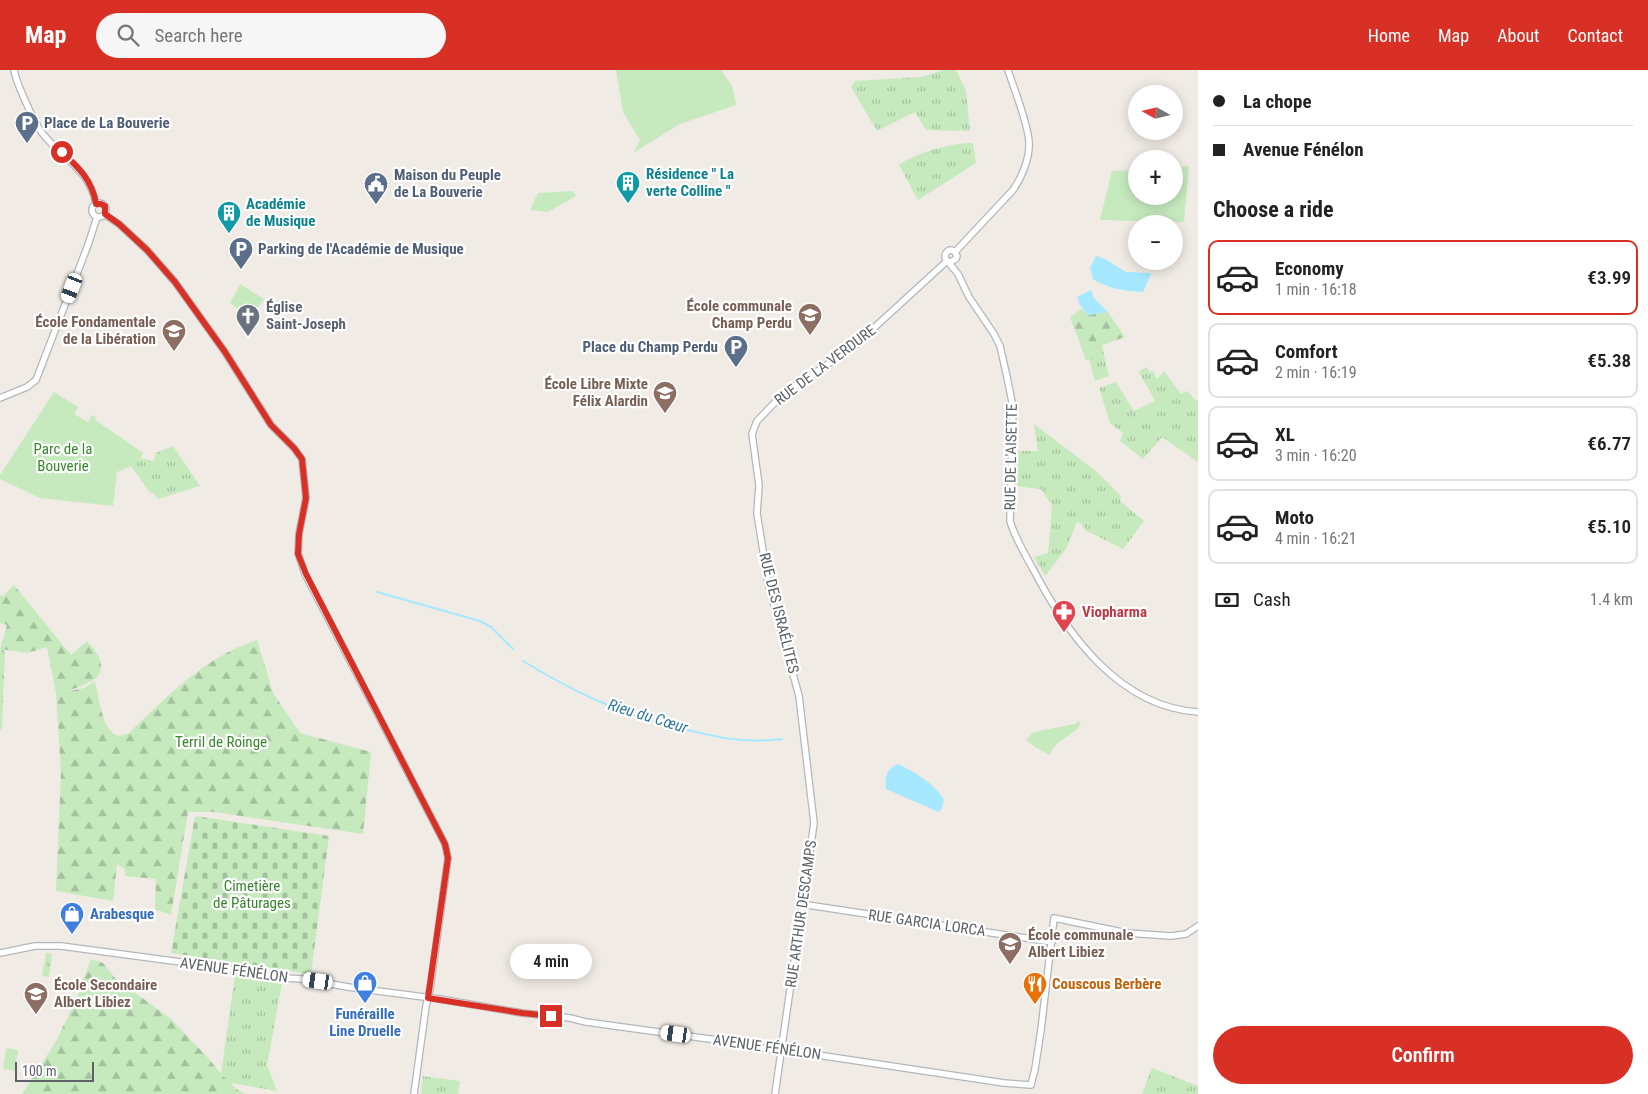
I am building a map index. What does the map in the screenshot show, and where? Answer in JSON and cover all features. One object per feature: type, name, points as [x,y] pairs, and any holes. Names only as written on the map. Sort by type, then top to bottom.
[{"type":"street","points":[[14,70],[41,132],[85,175],[92,188],[96,204]]},
{"type":"street","points":[[955,252],[1013,190],[1021,178],[1030,144],[1028,132],[1008,70]]},
{"type":"street","points":[[96,204],[105,206],[105,214]]},
{"type":"street","points":[[96,204],[93,206],[92,211],[97,217]]},
{"type":"street","points":[[97,217],[105,214]]},
{"type":"street","points":[[105,214],[119,224],[141,245],[175,282],[225,352],[271,425],[302,459],[306,498],[299,534],[298,554],[312,588],[445,844],[448,858],[414,1094]]},
{"type":"street","points":[[0,398],[27,387],[36,380],[97,217]]},
{"type":"street","points":[[950,250],[955,252],[957,256],[951,261],[945,258],[946,252],[950,250]]},
{"type":"street","name":"RUE DE L'AISETTE","points":[[951,261],[969,297],[996,338],[1011,394],[1013,409],[1011,524],[1046,594],[1098,664],[1116,680],[1154,702],[1172,708],[1198,712]]},
{"type":"street","name":"RUE DE LA VERDURE","points":[[752,434],[757,421],[783,394],[852,348],[951,261]]},
{"type":"street","name":"RUE DES ISRAÉLITES","points":[[752,434],[759,485],[757,514],[767,575],[799,696],[803,733]]},
{"type":"street","name":"RUE ARTHUR DESCAMPS","points":[[775,1094],[814,823],[803,733]]},
{"type":"street","name":"RUE GARCIA LORCA","points":[[801,904],[1052,942]]},
{"type":"street","points":[[1052,942],[1054,918],[1127,933],[1171,936],[1186,934],[1198,926]]},
{"type":"street","name":"AVENUE FÉNÉLON","points":[[0,953],[29,946],[50,944],[302,979],[1004,1083],[1031,1085],[1052,942]]},
{"type":"green space","points":[[616,70],[721,70],[732,86],[736,105],[680,124],[633,153],[640,140],[623,112]]},
{"type":"green space","points":[[943,70],[956,70],[966,91],[970,131],[926,130],[915,112],[877,131],[851,87],[855,81],[921,77]]},
{"type":"green space","points":[[973,143],[976,163],[918,200],[899,165],[906,160],[934,149]]},
{"type":"green space","points":[[1183,166],[1189,166],[1184,222],[1183,215],[1128,215],[1128,221],[1100,220],[1112,171],[1128,170],[1128,205],[1183,205]]},
{"type":"green space","points":[[573,191],[576,196],[548,212],[530,210],[538,193]]},
{"type":"green space","points":[[240,284],[264,299],[250,318],[230,303]]},
{"type":"green space","points":[[1082,309],[1088,315],[1108,312],[1125,337],[1102,345],[1105,360],[1086,360],[1070,317]]},
{"type":"green space","points":[[1089,359],[1105,360],[1109,376],[1095,381]]},
{"type":"green space","points":[[1146,367],[1150,372],[1153,371],[1157,379],[1164,371],[1181,394],[1187,391],[1196,401],[1198,399],[1198,462],[1162,437],[1143,459],[1120,441],[1123,433],[1110,423],[1099,388],[1116,382],[1134,411],[1155,401],[1139,372]]},
{"type":"green space","name":"Parc de la Bouverie","points":[[54,392],[78,407],[74,414],[88,422],[92,415],[96,417],[95,420],[143,453],[135,464],[117,472],[113,506],[40,498],[0,479],[0,475]]},
{"type":"green space","points":[[101,424],[143,453],[140,458],[154,461],[156,453],[173,446],[200,486],[158,499],[153,492],[150,493],[131,466],[117,472]]},
{"type":"green space","points":[[1034,424],[1097,472],[1121,496],[1120,501],[1144,521],[1123,549],[1085,530],[1082,524],[1077,522],[1066,549],[1045,576],[1034,557],[1048,553],[1052,506],[1041,489],[1014,486],[1015,451],[1038,451]]},
{"type":"green space","name":"Terril de Roinge","points":[[14,585],[71,655],[87,641],[94,649],[101,664],[99,674],[92,681],[66,692],[84,688],[95,681],[104,720],[114,734],[121,736],[130,732],[174,691],[204,667],[238,647],[257,640],[273,693],[300,733],[371,752],[363,834],[213,812],[188,812],[171,915],[155,909],[156,879],[125,876],[125,869],[117,864],[113,901],[56,891],[61,772],[56,693],[47,647],[27,653],[0,649],[7,625],[0,623],[0,595],[3,596]]},
{"type":"green space","points":[[0,649],[5,650],[2,728],[0,730]]},
{"type":"green space","points":[[1078,721],[1081,724],[1078,728],[1060,741],[1050,755],[1026,740],[1034,732],[1075,724]]},
{"type":"green space","name":"Cimetière de Pâturages","points":[[195,816],[329,836],[311,974],[171,953]]},
{"type":"green space","points":[[46,953],[52,954],[49,977],[42,976]]},
{"type":"green space","points":[[91,959],[103,963],[115,978],[171,1019],[223,1076],[245,1094],[22,1094],[55,1043],[76,1000]]},
{"type":"green space","points":[[235,975],[282,983],[267,1065],[277,1091],[220,1081]]},
{"type":"green space","points":[[6,1048],[18,1050],[15,1071],[3,1069]]},
{"type":"green space","points":[[1152,1068],[1198,1086],[1198,1094],[1142,1094]]},
{"type":"green space","points":[[423,1076],[460,1081],[458,1094],[421,1094]]},
{"type":"water","points":[[1096,256],[1105,259],[1126,272],[1150,273],[1143,292],[1117,289],[1093,279],[1090,268]]},
{"type":"water","points":[[1091,290],[1094,298],[1108,312],[1088,315],[1080,305],[1077,297]]},
{"type":"water","points":[[898,764],[924,779],[940,794],[944,800],[939,812],[886,789],[885,781],[887,774],[891,768]]},
{"type":"waterway","name":"Rieu du Cœur","points":[[377,592],[480,621],[491,627],[513,649]]},
{"type":"waterway","name":"Rieu du Cœur","points":[[523,661],[591,698],[619,710],[648,719],[729,739],[754,741],[782,739]]},
{"type":"place","name":"Place de La Bouverie","points":[[27,144]]},
{"type":"place","name":"Résidence \" La verte Colline \"","points":[[628,204]]},
{"type":"place","name":"Maison du Peuple de La Bouverie","points":[[376,205]]},
{"type":"place","name":"Académie de Musique","points":[[229,234]]},
{"type":"place","name":"Parking de l'Académie de Musique","points":[[241,270]]},
{"type":"place","name":"École communale Champ Perdu","points":[[810,336]]},
{"type":"place","name":"Église Saint-Joseph","points":[[248,337]]},
{"type":"place","name":"École Fondamentale de la Libération","points":[[174,352]]},
{"type":"place","name":"Place du Champ Perdu","points":[[736,368]]},
{"type":"place","name":"École Libre Mixte Félix Alardin","points":[[665,414]]},
{"type":"place","name":"Viopharma","points":[[1064,633]]},
{"type":"place","name":"Arabesque","points":[[72,935]]},
{"type":"place","name":"École communale Albert Libiez","points":[[1010,965]]},
{"type":"place","name":"Funéraille Line Druelle","points":[[365,1004]]},
{"type":"place","name":"Couscous Berbère","points":[[1035,1005]]},
{"type":"place","name":"École Secondaire Albert Libiez","points":[[36,1015]]},
{"type":"route","points":[[62,152],[86,176],[95,196],[96,204],[105,206],[105,214],[108,218],[119,224],[163,266],[225,352],[271,425],[302,459],[306,498],[299,534],[298,554],[306,574],[445,844],[448,858],[428,998],[551,1016]]}]
